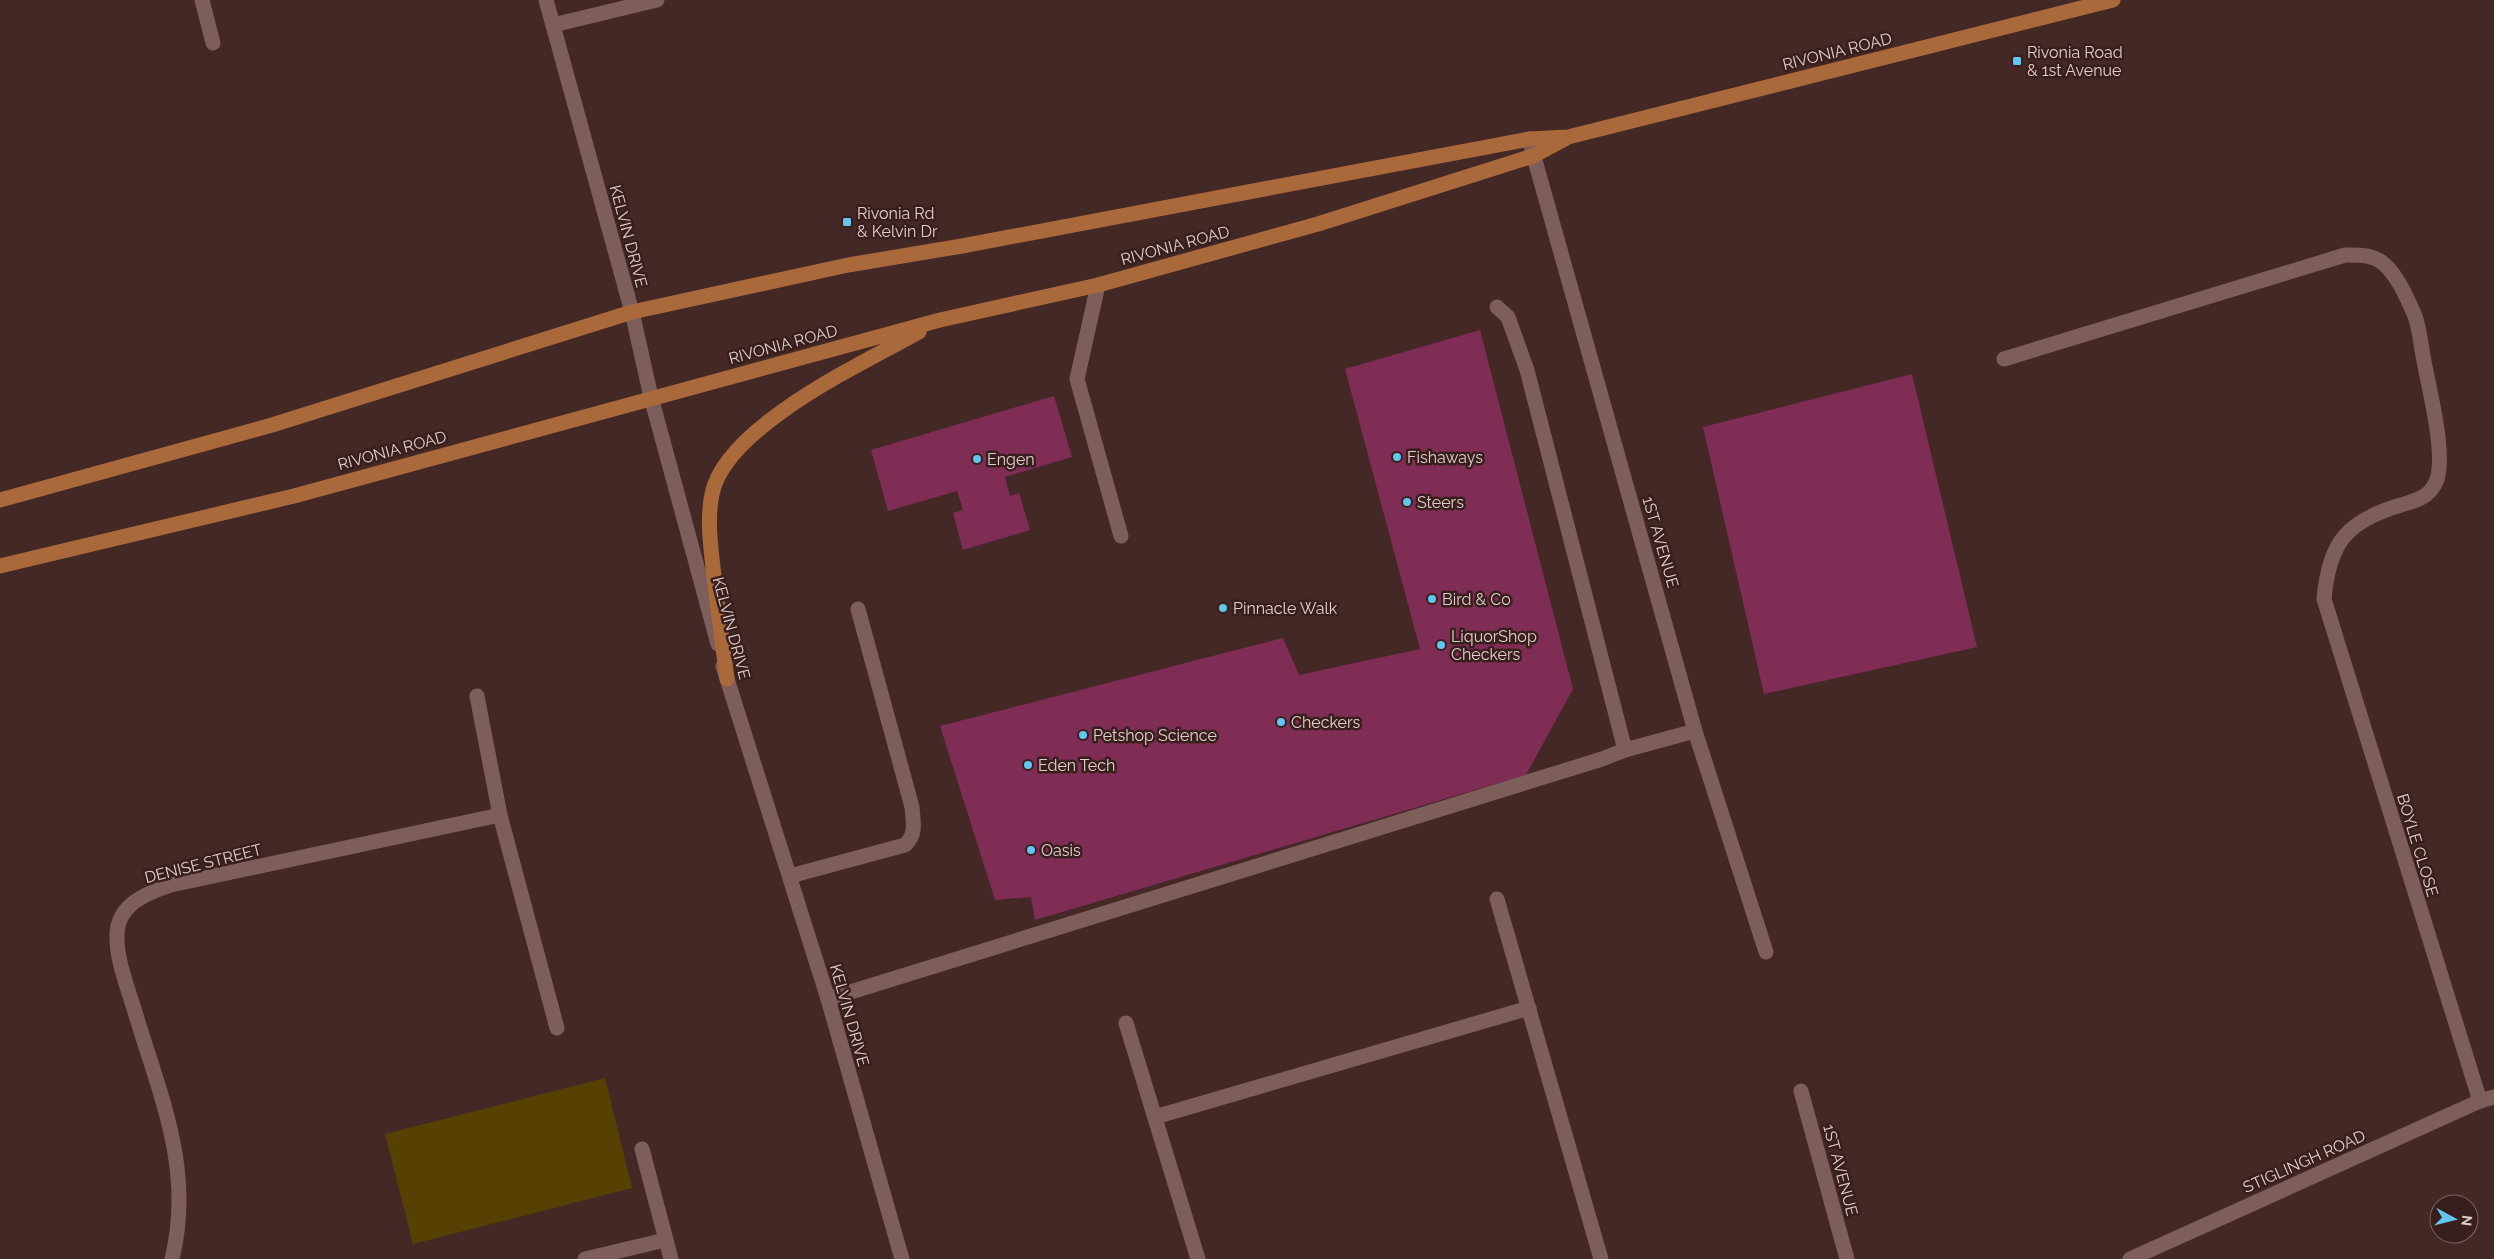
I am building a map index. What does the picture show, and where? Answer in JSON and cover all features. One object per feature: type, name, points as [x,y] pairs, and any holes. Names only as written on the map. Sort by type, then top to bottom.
[{"type":"main road","name":"RIVONIA ROAD","points":[[0,500],[272,425],[632,312],[848,264],[981,242],[1529,139],[1568,137],[2113,0]]},
{"type":"main road","name":"RIVONIA ROAD","points":[[0,566],[294,496],[651,397],[940,320],[1098,285],[1318,224],[1533,156],[1568,137]]},
{"type":"main road","points":[[727,679],[709,535],[712,493],[723,468],[745,443],[799,398],[940,320]]},
{"type":"street","points":[[202,0],[213,43]]},
{"type":"street","name":"KELVIN DRIVE","points":[[546,0],[632,312],[651,397],[727,679],[828,999],[902,1259]]},
{"type":"street","points":[[553,25],[657,0]]},
{"type":"street","name":"1ST AVENUE","points":[[1529,139],[1695,731],[1766,952]]},
{"type":"street","name":"BOYLE CLOSE","points":[[2004,358],[2332,258],[2362,255],[2375,258],[2385,264],[2395,277],[2416,318],[2438,439],[2440,470],[2437,482],[2430,492],[2419,499],[2381,510],[2342,537],[2331,555],[2326,573],[2324,598],[2487,1099]]},
{"type":"street","points":[[1098,285],[1077,379],[1122,536]]},
{"type":"street","points":[[1497,307],[1508,317],[1527,370],[1624,750]]},
{"type":"street","points":[[790,876],[906,846],[912,839],[914,830],[912,807],[888,725],[858,609]]},
{"type":"street","points":[[477,696],[500,815],[557,1028]]},
{"type":"street","points":[[828,999],[1602,759],[1624,750],[1695,731]]},
{"type":"street","name":"DENISE STREET","points":[[172,1259],[180,1200],[176,1149],[122,970],[117,934],[124,912],[135,900],[148,892],[171,885],[500,815]]},
{"type":"street","points":[[1497,899],[1601,1259]]},
{"type":"street","points":[[1155,1117],[1529,1008]]},
{"type":"street","points":[[1126,1023],[1198,1259]]},
{"type":"street","name":"1ST AVENUE","points":[[1801,1091],[1847,1259]]},
{"type":"street","name":"STIGLINGH ROAD","points":[[2130,1259],[2487,1099]]},
{"type":"street","points":[[642,1149],[670,1259]]},
{"type":"street","points":[[586,1259],[665,1240]]},
{"type":"shaded area","points":[[605,1078],[632,1188],[413,1244],[385,1134]]},
{"type":"building","points":[[1480,330],[1573,689],[1526,775],[1035,920],[1031,897],[995,900],[940,726],[1283,638],[1299,675],[1420,649],[1345,369]]},
{"type":"building","points":[[1912,374],[1977,647],[1764,694],[1703,427]]},
{"type":"building","points":[[1054,396],[1072,457],[1005,477],[1010,496],[1019,493],[1030,530],[963,550],[953,513],[963,510],[957,491],[888,511],[871,450]]},
{"type":"place","name":"Rivonia Road & 1st Avenue","points":[[2017,61]]},
{"type":"place","name":"Rivonia Rd & Kelvin Dr","points":[[847,222]]},
{"type":"place","name":"Fishaways","points":[[1397,457]]},
{"type":"place","name":"Engen","points":[[977,459]]},
{"type":"place","name":"Steers","points":[[1407,502]]},
{"type":"place","name":"Bird & Co","points":[[1432,599]]},
{"type":"place","name":"Pinnacle Walk","points":[[1223,608]]},
{"type":"place","name":"LiquorShop Checkers","points":[[1441,645]]},
{"type":"place","name":"Checkers","points":[[1281,722]]},
{"type":"place","name":"Petshop Science","points":[[1083,735]]},
{"type":"place","name":"Eden Tech","points":[[1028,765]]},
{"type":"place","name":"Oasis","points":[[1031,850]]}]
